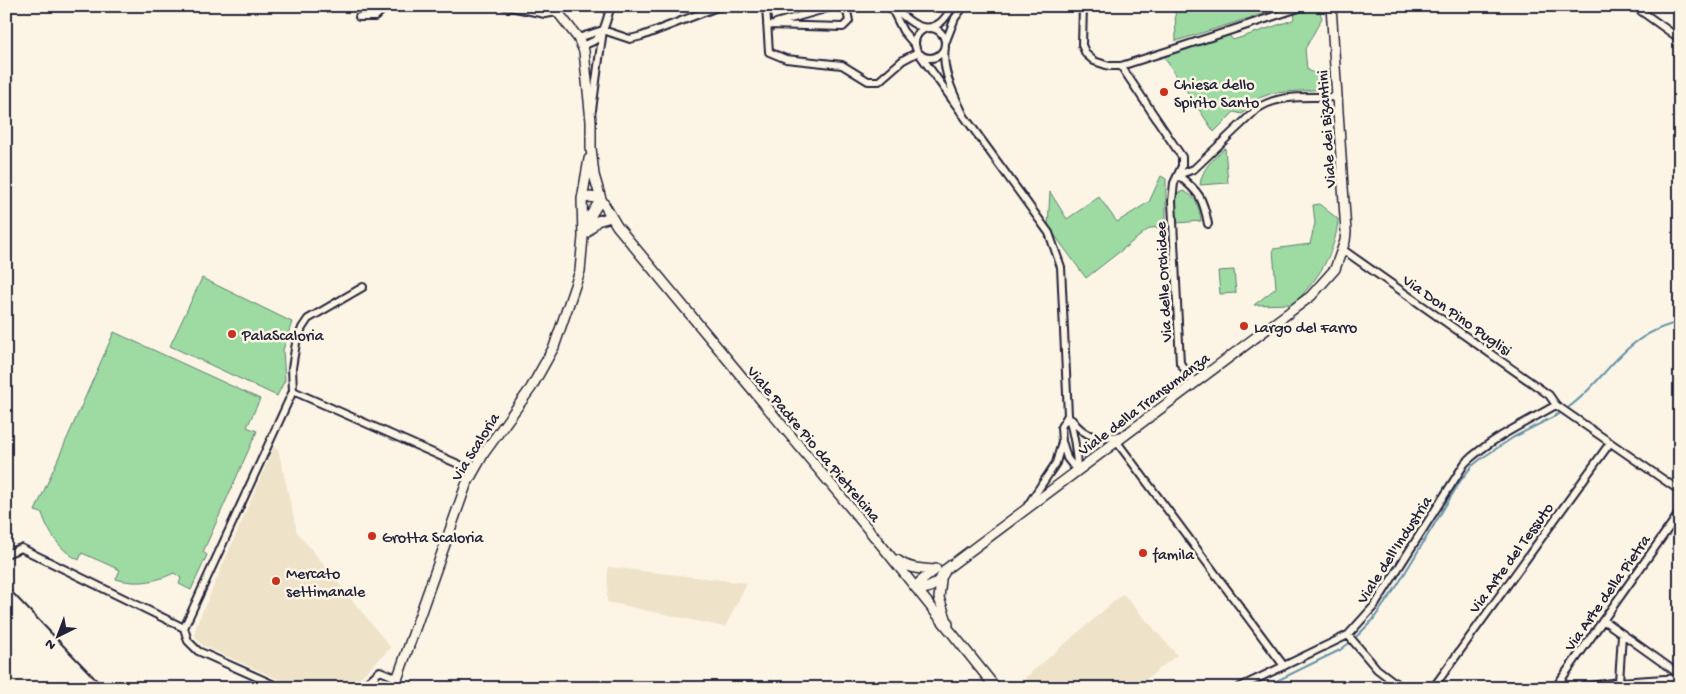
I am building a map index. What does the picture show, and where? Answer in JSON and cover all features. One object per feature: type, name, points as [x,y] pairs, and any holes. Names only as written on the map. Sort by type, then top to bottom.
[{"type":"street","points":[[359,17],[375,17],[386,6]]},
{"type":"street","points":[[505,6],[545,14],[556,9]]},
{"type":"street","name":"Via Scaloria","points":[[590,121],[599,69],[603,30],[611,6]]},
{"type":"street","points":[[580,41],[592,43],[598,40],[603,30],[630,38],[642,36],[720,6]]},
{"type":"street","points":[[766,6],[769,52],[786,59],[842,65],[868,81],[879,81],[917,49]]},
{"type":"street","points":[[767,25],[835,6]]},
{"type":"street","points":[[767,25],[843,27],[849,21],[848,11],[839,6]]},
{"type":"street","points":[[891,6],[913,24],[934,28],[942,33],[945,44],[944,54],[947,75],[964,116]]},
{"type":"street","points":[[891,6],[898,22],[1048,233],[1061,267],[1068,415],[1072,428],[1077,471]]},
{"type":"street","points":[[953,6],[940,23],[925,28],[918,33],[915,42],[917,49],[926,58],[940,55],[956,18],[964,6]]},
{"type":"street","points":[[1083,6],[1082,44],[1086,54],[1094,61],[1108,66],[1121,66],[1305,6]]},
{"type":"street","name":"Viale dei Bizantini","points":[[1331,6],[1346,232],[1342,249]]},
{"type":"street","points":[[1634,6],[1680,39]]},
{"type":"street","name":"Via Scaloria","points":[[556,9],[580,41],[586,57],[594,175],[601,199],[611,217]]},
{"type":"street","name":"Via delle Orchidee","points":[[1121,66],[1182,157],[1182,166],[1174,182],[1172,201],[1180,363],[1195,383]]},
{"type":"street","points":[[1208,224],[1204,204],[1196,190],[1178,175],[1194,169],[1265,103],[1280,98],[1337,97]]},
{"type":"street","name":"Via Scaloria","points":[[394,688],[466,485],[484,453],[531,388],[554,347],[580,272],[582,199],[591,148]]},
{"type":"street","points":[[582,199],[590,197],[601,199]]},
{"type":"street","name":"Via Scaloria","points":[[582,237],[591,215],[601,199]]},
{"type":"street","points":[[582,237],[597,222],[611,217]]},
{"type":"street","name":"Viale Padre Pio da Pietrelcina","points":[[611,217],[629,243],[887,552],[996,688]]},
{"type":"street","name":"Viale della Transumanza","points":[[950,631],[939,598],[941,580],[946,569],[1312,296],[1336,269],[1342,249]]},
{"type":"street","name":"Via Don Pino Puglisi","points":[[1342,249],[1549,395],[1556,405],[1680,491]]},
{"type":"street","points":[[281,688],[198,651],[188,641],[184,628],[292,391],[292,368],[296,343],[302,328],[308,319],[363,287]]},
{"type":"street","points":[[292,391],[474,470]]},
{"type":"street","name":"Viale dell'Industria","points":[[1238,688],[1348,635],[1375,604],[1465,463],[1478,450],[1492,441],[1556,405]]},
{"type":"street","points":[[1068,415],[1077,427],[1090,436],[1110,438],[1126,434]]},
{"type":"street","points":[[1068,415],[1062,427],[1062,442],[1066,458],[1077,471]]},
{"type":"street","points":[[1026,509],[1056,462],[1062,442]]},
{"type":"street","points":[[1117,442],[1284,666]]},
{"type":"street","name":"Via Arte del Tessuto","points":[[1433,688],[1610,443]]},
{"type":"street","name":"Via Arte della Pietra","points":[[1555,688],[1680,512]]},
{"type":"street","points":[[6,554],[20,548],[184,628]]},
{"type":"street","points":[[887,552],[904,565],[917,569],[946,569]]},
{"type":"street","points":[[934,570],[920,582],[917,589],[926,590],[941,580]]},
{"type":"street","points":[[1603,620],[1680,677]]},
{"type":"street","points":[[1618,682],[1622,634]]},
{"type":"street","points":[[1348,635],[1377,669],[1402,688]]},
{"type":"street","points":[[361,688],[380,671],[397,678]]},
{"type":"street","points":[[1576,688],[1618,682],[1680,677]]},
{"type":"shaded area","name":"Mercato settimanale","points":[[274,447],[278,449],[297,532],[391,648],[349,688],[298,688],[204,646],[195,635],[195,629]]},
{"type":"shaded area","points":[[608,567],[747,583],[725,627],[607,602]]},
{"type":"shaded area","points":[[1123,594],[1177,655],[1135,688],[1034,688],[1025,678]]},
{"type":"green space","points":[[1175,6],[1288,6],[1176,41]]},
{"type":"green space","points":[[1310,9],[1320,12],[1322,18],[1305,49],[1307,69],[1326,81],[1326,89],[1273,93],[1259,98],[1242,114],[1234,112],[1214,132],[1164,57],[1229,35],[1233,40],[1293,20],[1296,12]]},
{"type":"green space","points":[[1225,148],[1228,183],[1200,185],[1203,173],[1212,160]]},
{"type":"green space","points":[[1161,176],[1166,179],[1166,227],[1150,228],[1086,278],[1048,226],[1050,192],[1067,219],[1099,197],[1117,222],[1149,202]]},
{"type":"green space","points":[[1183,191],[1188,193],[1197,203],[1201,221],[1177,223],[1176,194]]},
{"type":"green space","points":[[1319,204],[1338,219],[1334,243],[1324,266],[1310,286],[1293,304],[1254,305],[1276,288],[1273,249],[1310,244],[1315,223],[1313,205]]},
{"type":"green space","points":[[1234,270],[1236,293],[1220,294],[1218,271]]},
{"type":"green space","name":"PalaScaloria","points":[[202,278],[292,322],[283,350],[285,380],[277,396],[170,346]]},
{"type":"green space","points":[[114,332],[260,399],[247,427],[257,431],[203,552],[207,555],[191,590],[179,584],[181,578],[174,573],[146,582],[116,579],[120,570],[82,553],[79,560],[66,552],[51,534],[42,513],[35,511]]},
{"type":"waterway","points":[[1569,407],[1634,343],[1656,330],[1680,322]]},
{"type":"waterway","points":[[1357,636],[1372,621],[1397,586],[1461,480],[1472,466],[1514,437],[1559,414]]},
{"type":"waterway","points":[[1262,688],[1340,650],[1348,644]]},
{"type":"railway","points":[[6,586],[104,688]]},
{"type":"place","name":"Chiesa dello Spirito Santo","points":[[1164,92]]},
{"type":"place","name":"Largo del Farro","points":[[1244,326]]},
{"type":"place","name":"PalaScaloria","points":[[232,334]]},
{"type":"place","name":"Grotta Scaloria","points":[[372,536]]},
{"type":"place","name":"famila","points":[[1143,553]]},
{"type":"place","name":"Mercato settimanale","points":[[276,581]]}]
